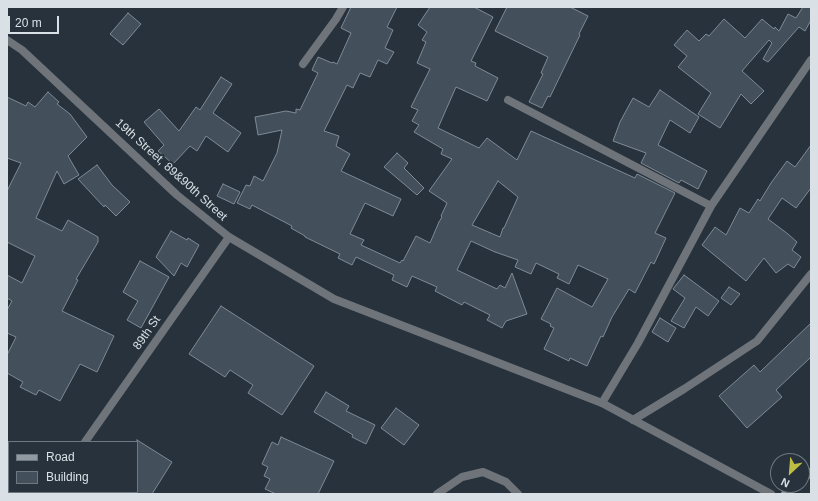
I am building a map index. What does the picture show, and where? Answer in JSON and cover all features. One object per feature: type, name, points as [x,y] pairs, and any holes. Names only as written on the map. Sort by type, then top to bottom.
[{"type":"street","points":[[303,64],[343,7]]},
{"type":"street","name":"19th Street, 89&90th Street","points":[[7,40],[22,50],[177,195],[229,237],[334,299],[602,403],[771,494]]},
{"type":"street","points":[[602,403],[638,343],[711,206],[811,60]]},
{"type":"street","points":[[508,100],[711,206]]},
{"type":"street","name":"89th St","points":[[86,441],[229,237]]},
{"type":"street","points":[[633,420],[684,389],[757,341],[811,274]]},
{"type":"street","points":[[436,494],[462,477],[483,472],[506,482],[518,494]]},
{"type":"building","points":[[351,7],[397,7],[387,27],[393,30],[385,48],[394,52],[387,64],[378,60],[370,77],[360,73],[353,88],[347,85],[324,131],[339,136],[336,146],[350,154],[341,171],[401,199],[393,216],[365,203],[350,234],[364,240],[361,245],[400,263],[402,260],[403,261],[416,236],[430,243],[447,203],[429,191],[452,159],[441,154],[443,149],[414,132],[419,125],[412,121],[418,110],[411,107],[430,69],[417,63],[426,42],[422,40],[427,32],[418,25],[430,7],[474,7],[493,17],[471,61],[476,63],[475,66],[498,78],[487,101],[456,87],[438,128],[479,148],[487,138],[517,160],[531,131],[635,178],[637,174],[675,193],[655,233],[666,238],[654,264],[651,262],[635,293],[629,289],[612,317],[603,337],[601,336],[587,366],[570,358],[569,361],[544,349],[554,328],[550,326],[551,324],[541,319],[557,288],[592,307],[608,279],[578,265],[569,284],[557,278],[559,274],[536,263],[531,274],[515,267],[518,260],[495,252],[471,241],[457,270],[497,289],[500,285],[505,288],[512,273],[527,314],[506,321],[502,328],[487,320],[490,315],[464,302],[462,305],[435,291],[437,287],[412,276],[407,287],[392,280],[394,275],[356,257],[352,265],[338,258],[340,254],[305,237],[291,228],[292,226],[252,205],[250,209],[237,203],[246,185],[250,186],[254,176],[263,181],[277,153],[282,130],[258,135],[255,117],[286,111],[296,113],[296,109],[300,110],[318,73],[312,70],[318,57],[337,64],[351,33],[341,28]],"holes":[[[498,181],[518,197],[500,237],[472,225]]]},
{"type":"building","points":[[507,7],[570,7],[588,16],[550,97],[548,96],[542,108],[529,102],[543,74],[541,73],[548,57],[495,31]]},
{"type":"building","points":[[803,7],[811,7],[811,20],[805,31],[799,27],[768,62],[763,59],[772,43],[769,40],[742,71],[764,91],[751,104],[741,94],[720,128],[698,114],[711,93],[678,67],[687,56],[674,45],[687,30],[699,41],[706,34],[709,36],[724,19],[745,38],[762,19],[774,29],[775,27],[779,31],[788,14],[796,18]]},
{"type":"building","points":[[128,13],[141,24],[123,45],[110,34]]},
{"type":"building","points":[[221,77],[232,84],[213,113],[241,133],[228,152],[206,136],[197,151],[190,146],[173,164],[158,151],[164,145],[144,122],[159,109],[179,131],[196,107],[200,110]]},
{"type":"building","points":[[660,90],[699,117],[690,133],[670,120],[658,145],[707,171],[698,189],[681,180],[679,183],[641,163],[646,153],[613,141],[620,122],[633,98],[649,107]]},
{"type":"building","points":[[48,92],[59,102],[57,104],[70,114],[87,137],[68,156],[79,175],[64,184],[57,171],[36,218],[62,231],[68,220],[98,237],[98,242],[76,279],[78,280],[62,311],[114,336],[97,372],[80,364],[60,401],[39,390],[36,395],[20,387],[23,382],[7,373],[7,355],[16,337],[7,333],[7,310],[12,301],[7,298],[7,275],[22,283],[35,256],[7,242],[7,191],[21,163],[7,158],[7,97],[26,106],[28,102],[35,107]]},
{"type":"building","points":[[811,145],[811,188],[796,208],[782,198],[768,219],[797,242],[792,250],[801,257],[794,268],[788,264],[776,273],[764,258],[746,281],[702,245],[715,227],[726,235],[740,208],[749,213],[758,199],[760,201],[787,161],[795,167]]},
{"type":"building","points":[[397,153],[408,163],[404,168],[424,188],[417,195],[384,167]]},
{"type":"building","points":[[97,165],[112,185],[130,202],[116,216],[105,205],[104,207],[78,179]]},
{"type":"building","points":[[223,184],[240,192],[234,204],[217,196]]},
{"type":"building","points":[[171,231],[187,240],[188,238],[199,245],[187,267],[181,263],[174,276],[156,257]]},
{"type":"building","points":[[140,261],[169,277],[141,328],[127,320],[138,301],[123,292]]},
{"type":"building","points":[[684,275],[719,301],[708,316],[696,307],[684,328],[671,321],[685,298],[673,289]]},
{"type":"building","points":[[729,287],[740,294],[731,305],[721,298]]},
{"type":"building","points":[[221,306],[314,366],[282,415],[248,393],[253,385],[230,370],[225,377],[189,354]]},
{"type":"building","points":[[660,318],[676,328],[668,342],[652,332]]},
{"type":"building","points":[[811,323],[811,357],[776,390],[782,397],[747,428],[719,396],[754,365],[760,372]]},
{"type":"building","points":[[326,392],[349,406],[346,411],[375,425],[366,444],[352,437],[353,435],[314,412]]},
{"type":"building","points":[[396,408],[419,425],[404,445],[381,428]]},
{"type":"building","points":[[281,437],[334,461],[318,494],[276,494],[265,489],[270,479],[264,476],[268,467],[262,464],[272,442],[278,445]]},
{"type":"building","points":[[137,441],[172,462],[152,494],[137,494]]}]
